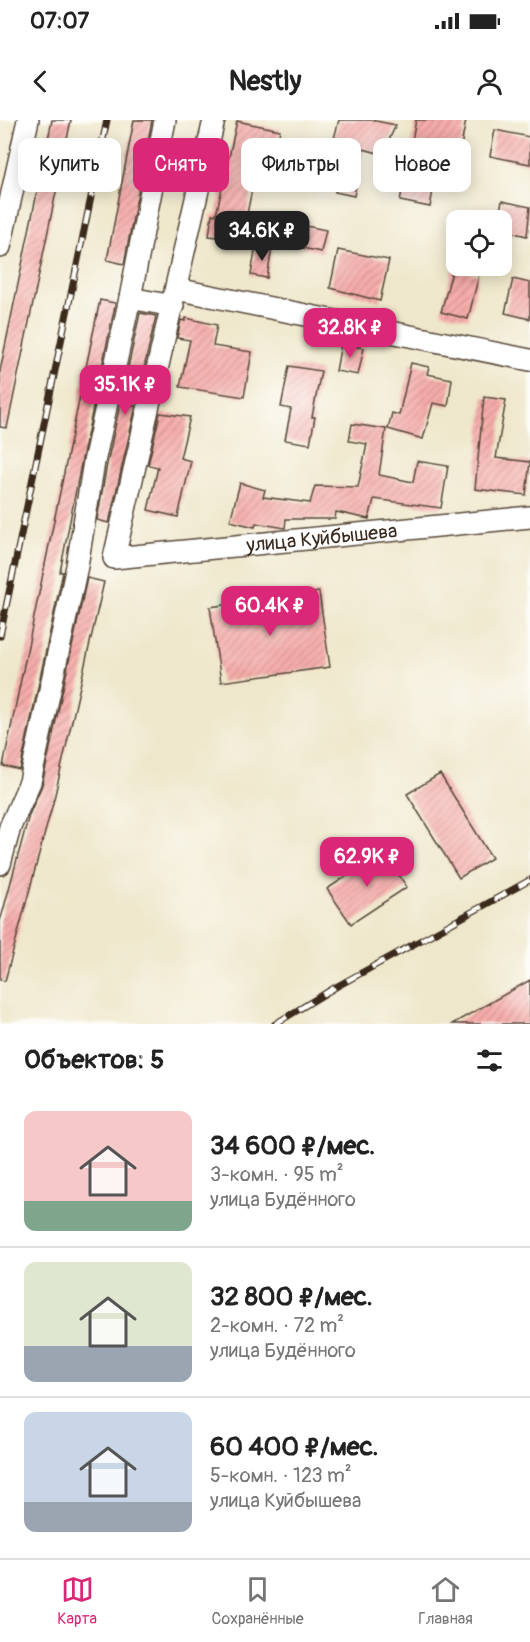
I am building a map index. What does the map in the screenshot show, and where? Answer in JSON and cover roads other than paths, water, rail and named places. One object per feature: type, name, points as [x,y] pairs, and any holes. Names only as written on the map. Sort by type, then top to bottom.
[{"type":"street","points":[[0,247],[28,120]]},
{"type":"street","points":[[0,864],[10,827],[30,782],[76,566],[94,462],[130,298],[165,120]]},
{"type":"street","points":[[174,297],[214,120]]},
{"type":"street","points":[[130,298],[174,297],[530,360]]},
{"type":"street","name":"улица Куйбышева","points":[[174,297],[114,558],[530,517]]},
{"type":"railway","points":[[0,636],[107,120]]},
{"type":"railway","points":[[275,1024],[334,988],[530,880]]}]
